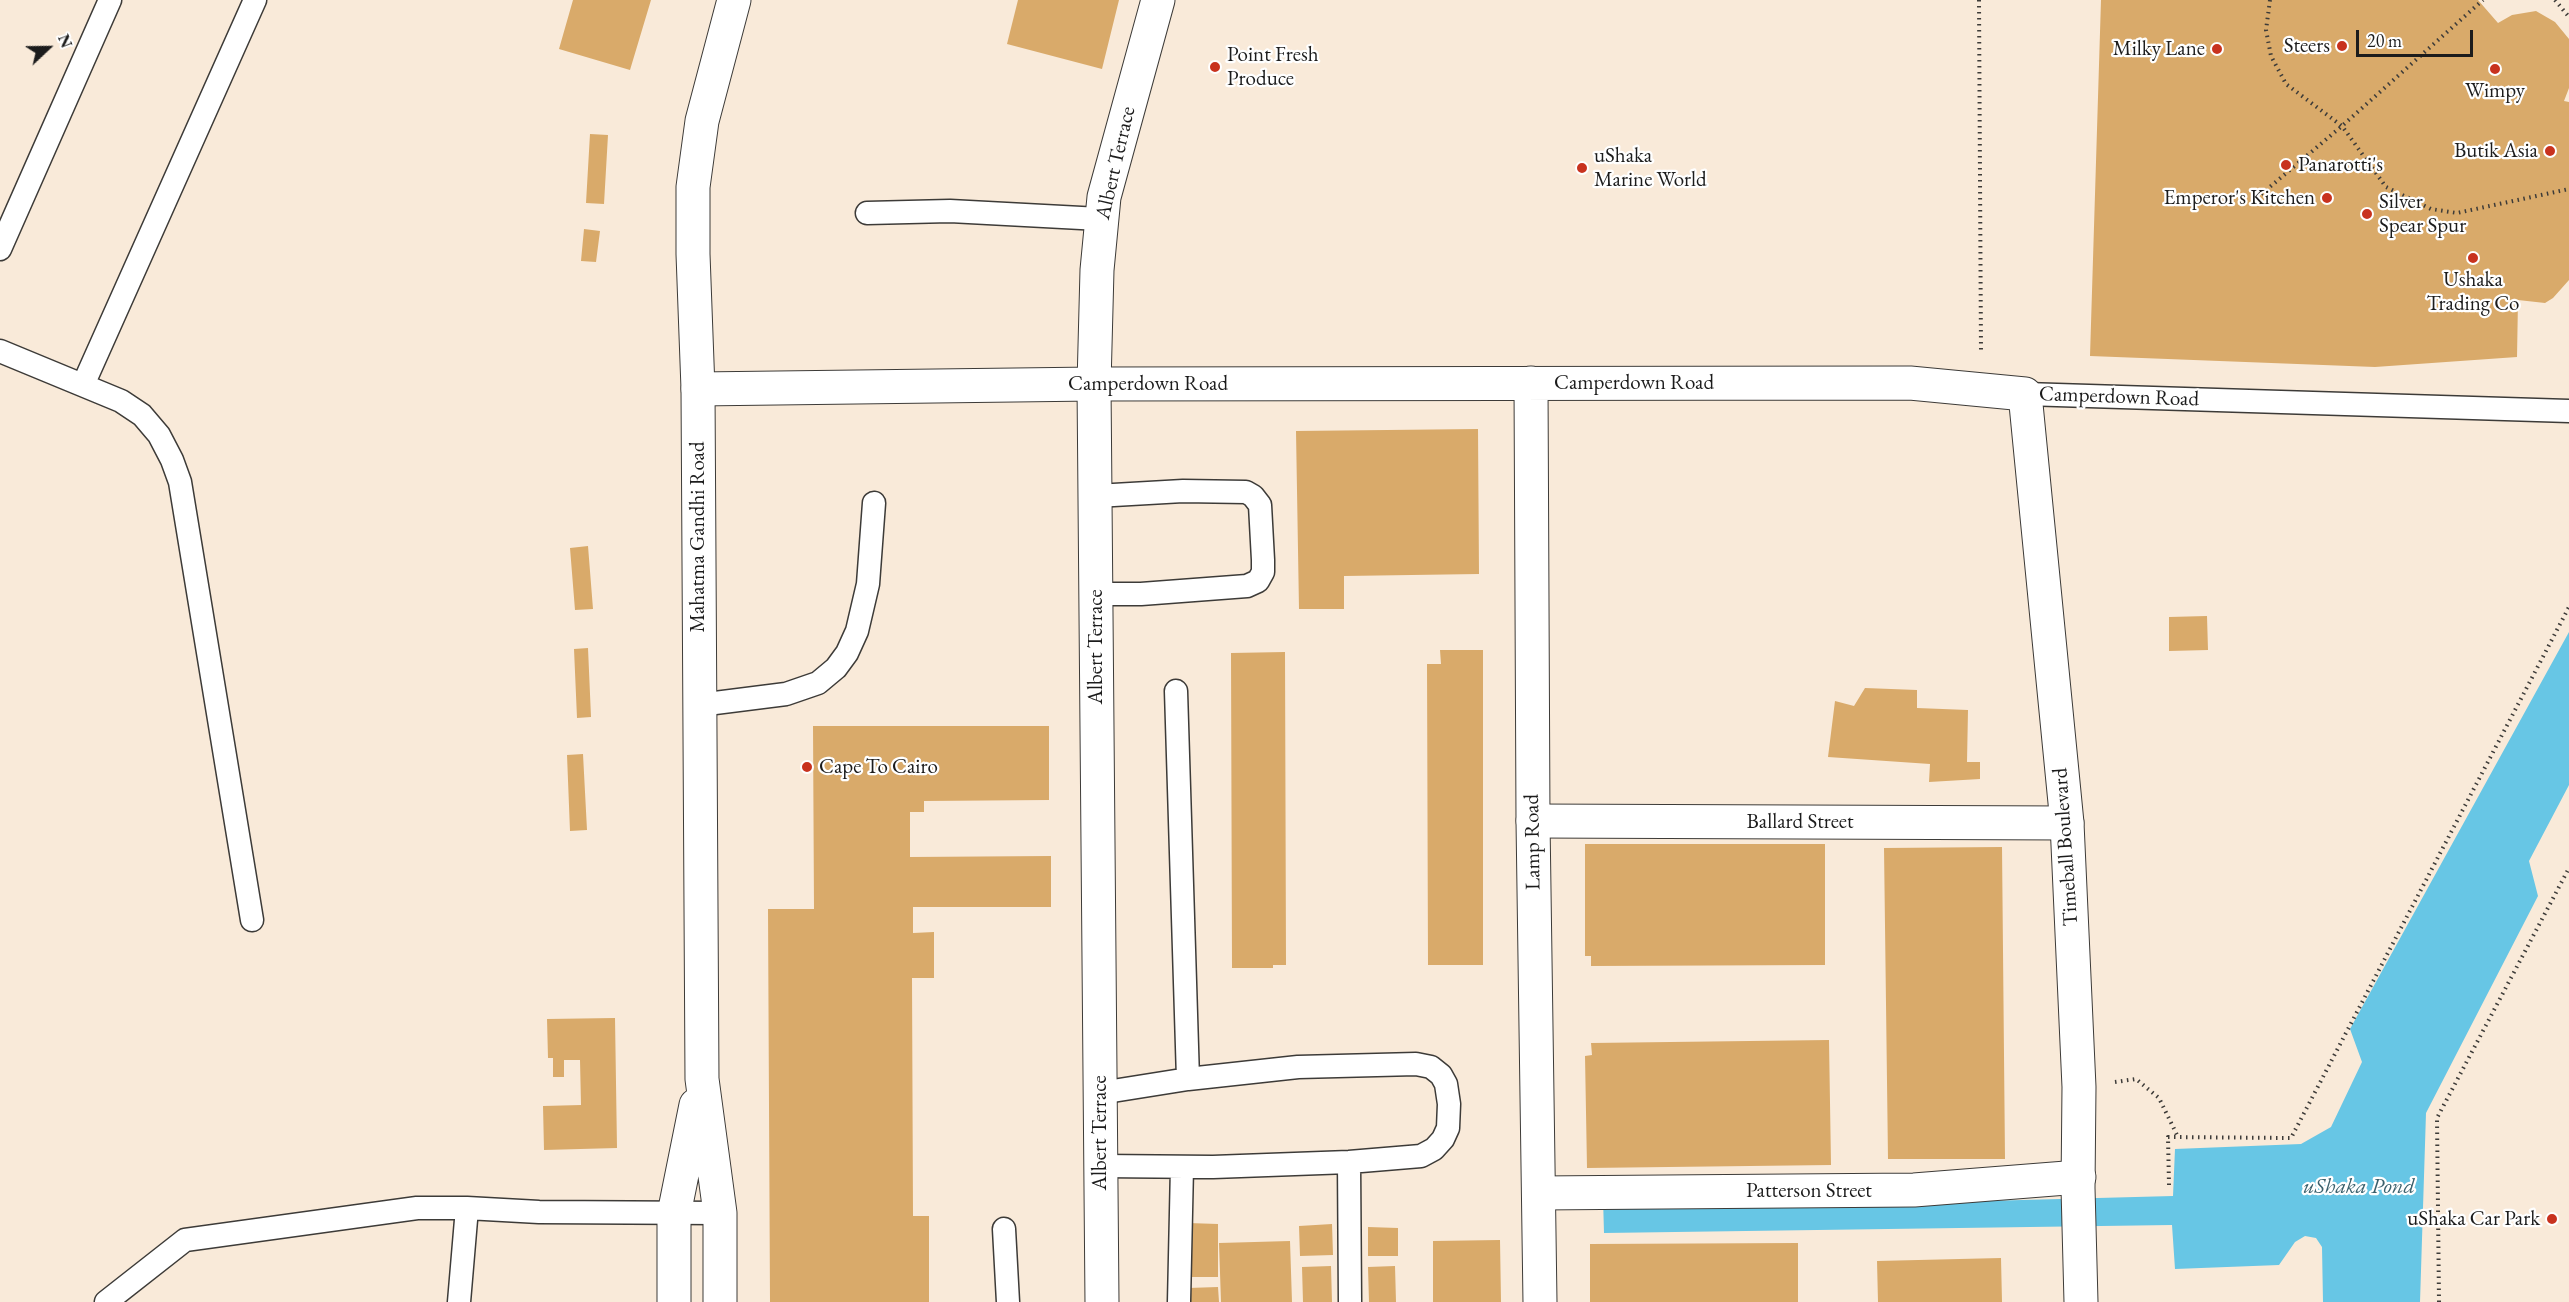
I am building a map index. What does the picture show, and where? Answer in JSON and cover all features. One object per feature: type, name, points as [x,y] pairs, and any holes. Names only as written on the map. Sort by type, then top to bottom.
[{"type":"street","name":"Mahatma Gandhi Road","points":[[720,1302],[720,1213],[702,1079],[698,389],[693,187],[702,121],[734,0]]},
{"type":"street","name":"Albert Terrace","points":[[1102,1302],[1094,384],[1100,219],[1158,0]]},
{"type":"street","name":"Lamp Road","points":[[1531,383],[1533,821],[1540,1302]]},
{"type":"street","name":"Camperdown Road","points":[[698,389],[1094,384],[1910,383],[2025,394]]},
{"type":"street","name":"Timeball Boulevard","points":[[2025,394],[2067,823],[2079,1087],[2078,1182],[2081,1302]]},
{"type":"street","name":"Ballard Street","points":[[1533,821],[2067,823]]},
{"type":"street","name":"Mahatma Gandhi Road","points":[[674,1302],[674,1214],[702,1079]]},
{"type":"street","name":"Patterson Street","points":[[1539,1193],[1868,1191],[2078,1182]]},
{"type":"lane","points":[[0,249],[110,0]]},
{"type":"lane","points":[[83,385],[255,0]]},
{"type":"lane","points":[[867,213],[950,211],[1100,219]]},
{"type":"lane","points":[[0,351],[121,401],[142,415],[159,435],[172,460],[180,482],[252,920]]},
{"type":"lane","name":"Camperdown Road","points":[[2025,394],[2569,411]]},
{"type":"lane","points":[[1096,496],[1183,491],[1246,492],[1253,496],[1260,505],[1263,560],[1263,572],[1258,581],[1247,586],[1141,594],[1096,594]]},
{"type":"lane","points":[[699,705],[786,694],[818,682],[836,668],[847,653],[857,631],[868,584],[874,502]]},
{"type":"lane","points":[[1176,691],[1188,1079]]},
{"type":"lane","points":[[1100,1094],[1188,1079],[1298,1067],[1416,1064],[1431,1067],[1440,1075],[1446,1084],[1449,1104],[1448,1128],[1443,1139],[1434,1149],[1421,1156],[1349,1162],[1182,1167],[1101,1166]]},
{"type":"lane","points":[[1349,1162],[1350,1302]]},
{"type":"lane","points":[[1179,1302],[1182,1167]]},
{"type":"lane","points":[[106,1302],[185,1240],[417,1208],[539,1212],[720,1213]]},
{"type":"lane","points":[[459,1302],[467,1208]]},
{"type":"lane","points":[[1004,1229],[1008,1302]]},
{"type":"path","points":[[1979,0],[1980,388]]},
{"type":"path","points":[[2270,0],[2266,30],[2271,56],[2286,84],[2342,126],[2386,188],[2431,209],[2457,213],[2569,189]]},
{"type":"path","points":[[2252,202],[2342,126],[2483,0]]},
{"type":"path","points":[[2555,0],[2569,17]]},
{"type":"path","points":[[2169,1185],[2168,1137],[2291,1138],[2569,608]]},
{"type":"path","points":[[2439,1302],[2438,1118],[2569,868]]},
{"type":"path","points":[[2079,1087],[2136,1079],[2159,1098],[2178,1137]]},
{"type":"water","name":"uShaka Pond","points":[[2569,632],[2569,785],[2529,861],[2538,896],[2426,1113],[2420,1302],[2323,1302],[2322,1247],[2316,1238],[2305,1236],[2295,1242],[2279,1265],[2175,1269],[2172,1225],[1604,1233],[1603,1198],[1909,1203],[2173,1196],[2175,1149],[2301,1144],[2331,1127],[2362,1062],[2350,1029]]},
{"type":"building","points":[[573,0],[651,0],[630,70],[559,49]]},
{"type":"building","points":[[1018,0],[1119,0],[1102,69],[1007,44]]},
{"type":"building","points":[[2101,0],[2478,0],[2498,23],[2512,15],[2536,11],[2555,22],[2569,39],[2569,88],[2564,101],[2569,102],[2569,280],[2553,298],[2545,303],[2518,300],[2517,357],[2375,367],[2090,356]]},
{"type":"building","points":[[590,134],[608,135],[604,204],[586,203]]},
{"type":"building","points":[[584,229],[600,231],[596,262],[581,261]]},
{"type":"building","points":[[1478,429],[1479,574],[1344,576],[1344,609],[1299,609],[1296,431]]},
{"type":"building","points":[[588,546],[593,609],[575,610],[570,548]]},
{"type":"building","points":[[2207,616],[2208,650],[2169,651],[2169,617]]},
{"type":"building","points":[[588,648],[591,717],[577,718],[574,649]]},
{"type":"building","points":[[1440,650],[1483,650],[1483,965],[1428,965],[1427,664],[1441,664]]},
{"type":"building","points":[[1285,652],[1286,965],[1273,965],[1273,968],[1232,968],[1231,653]]},
{"type":"building","points":[[1865,688],[1917,690],[1917,708],[1968,710],[1967,762],[1980,762],[1980,779],[1929,782],[1930,764],[1828,757],[1835,701],[1854,706]]},
{"type":"building","points":[[813,726],[1049,726],[1049,800],[924,801],[924,812],[910,812],[910,857],[1051,856],[1051,907],[913,907],[913,933],[934,932],[934,978],[912,978],[913,1216],[929,1216],[929,1302],[770,1302],[768,909],[814,909]]},
{"type":"building","points":[[583,754],[587,830],[570,831],[567,755]]},
{"type":"building","points":[[1585,844],[1825,844],[1825,965],[1591,966],[1591,956],[1585,956]]},
{"type":"building","points":[[2002,847],[2005,1159],[1888,1159],[1884,848]]},
{"type":"building","points":[[615,1018],[617,1148],[544,1150],[543,1106],[581,1105],[580,1060],[564,1060],[564,1077],[553,1077],[553,1058],[548,1058],[547,1019]]},
{"type":"building","points":[[1829,1040],[1831,1165],[1587,1168],[1585,1056],[1592,1055],[1591,1043]]},
{"type":"building","points":[[1188,1223],[1218,1224],[1218,1277],[1187,1277]]},
{"type":"building","points":[[1332,1224],[1333,1255],[1300,1256],[1299,1226]]},
{"type":"building","points":[[1368,1227],[1398,1228],[1398,1256],[1368,1256]]},
{"type":"building","points":[[1500,1240],[1501,1302],[1433,1302],[1433,1241]]},
{"type":"building","points":[[1290,1241],[1292,1302],[1221,1302],[1219,1243]]},
{"type":"building","points":[[1798,1243],[1798,1302],[1590,1302],[1590,1244]]},
{"type":"building","points":[[2001,1258],[2002,1302],[1878,1302],[1877,1261]]},
{"type":"building","points":[[1331,1266],[1332,1302],[1303,1302],[1302,1267]]},
{"type":"building","points":[[1395,1266],[1396,1302],[1369,1302],[1368,1267]]},
{"type":"building","points":[[1218,1287],[1219,1302],[1189,1302],[1188,1288]]},
{"type":"place","name":"Steers","points":[[2342,46]]},
{"type":"place","name":"Milky Lane","points":[[2217,49]]},
{"type":"place","name":"Point Fresh Produce","points":[[1215,67]]},
{"type":"place","name":"Wimpy","points":[[2495,69]]},
{"type":"place","name":"Butik Asia","points":[[2550,151]]},
{"type":"place","name":"Panarotti's","points":[[2286,165]]},
{"type":"place","name":"uShaka Marine World","points":[[1582,168]]},
{"type":"place","name":"Emperor's Kitchen","points":[[2327,198]]},
{"type":"place","name":"Silver Spear Spur","points":[[2367,214]]},
{"type":"place","name":"Ushaka Trading Co","points":[[2473,258]]},
{"type":"place","name":"Cape To Cairo","points":[[807,767]]},
{"type":"place","name":"uShaka Car Park","points":[[2552,1219]]}]
